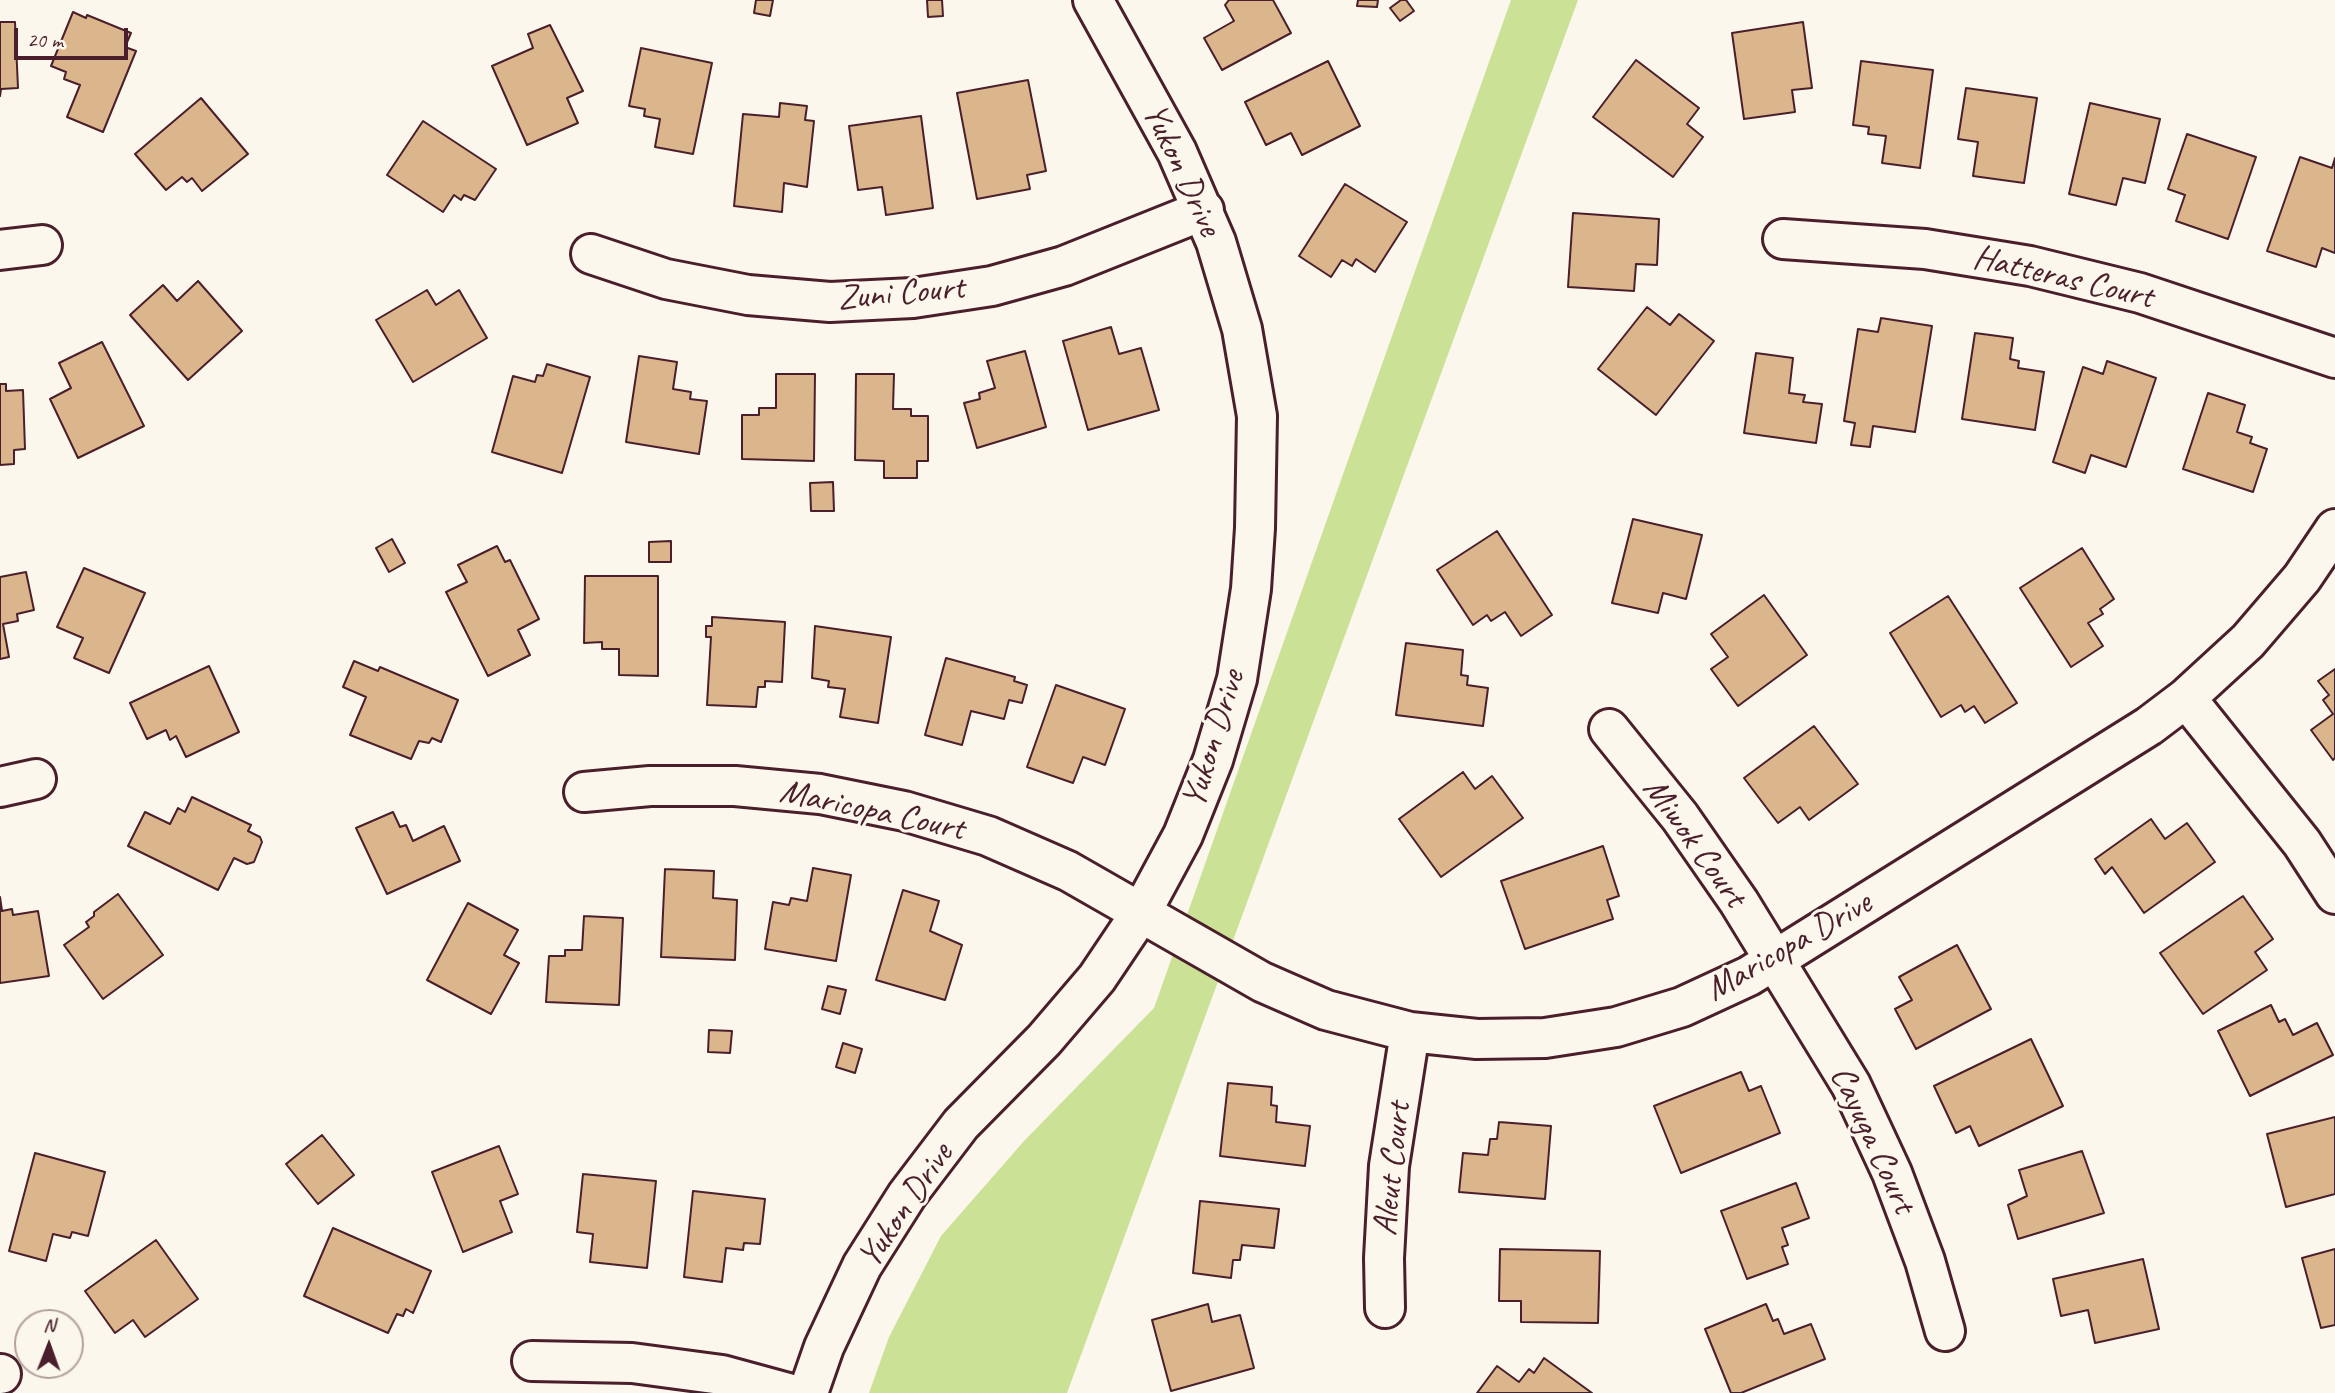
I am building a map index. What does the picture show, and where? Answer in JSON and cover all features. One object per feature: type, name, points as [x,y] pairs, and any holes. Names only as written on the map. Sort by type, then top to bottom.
[{"type":"street","name":"Yukon Drive","points":[[808,1393],[824,1347],[862,1266],[906,1195],[961,1124],[1044,1040],[1097,978],[1142,911],[1183,835],[1213,760],[1237,679],[1251,589],[1257,416],[1242,329],[1204,210],[1178,152],[1093,0]]},
{"type":"street","name":"Zuni Court","points":[[591,254],[666,279],[748,295],[830,302],[914,298],[992,286],[1064,266],[1204,210]]},
{"type":"street","name":"Hatteras Court","points":[[1783,239],[1925,249],[2030,266],[2140,293],[2335,358]]},
{"type":"street","points":[[0,250],[41,245]]},
{"type":"street","name":"Maricopa Drive","points":[[1142,911],[1262,982],[1326,1010],[1410,1032],[1477,1039],[1545,1038],[1616,1027],[1682,1007],[1775,961],[2149,726],[2186,698],[2248,641],[2302,578],[2335,529]]},
{"type":"street","points":[[2186,698],[2302,843],[2335,894]]},
{"type":"street","name":"Miwok Court","points":[[1609,729],[1680,817],[1775,961]]},
{"type":"street","name":"Maricopa Court","points":[[584,792],[650,786],[735,786],[820,794],[904,811],[988,836],[1068,871],[1142,911]]},
{"type":"street","name":"Cayuga Court","points":[[1775,961],[1851,1086],[1892,1173],[1925,1261],[1945,1331]]},
{"type":"street","name":"Aleut Court","points":[[1385,1308],[1384,1258],[1389,1166],[1410,1032]]},
{"type":"street","points":[[532,1361],[632,1363],[722,1376],[788,1393]]},
{"type":"green space","points":[[1511,0],[1578,0],[1067,1393],[869,1393],[889,1337],[941,1236],[1024,1141],[1154,1008]]},
{"type":"building","points":[[756,0],[773,0],[770,16],[754,13]]},
{"type":"building","points":[[927,0],[942,0],[943,16],[928,17]]},
{"type":"building","points":[[1229,0],[1273,0],[1291,33],[1222,70],[1204,38],[1234,21],[1225,5]]},
{"type":"building","points":[[1358,0],[1378,0],[1377,7],[1357,6]]},
{"type":"building","points":[[1401,0],[1406,0],[1414,11],[1400,21],[1390,8]]},
{"type":"building","points":[[73,12],[131,33],[125,47],[136,51],[103,132],[67,117],[80,85],[64,79],[66,72],[51,66]]},
{"type":"building","points":[[0,22],[15,22],[18,88],[1,89],[0,96]]},
{"type":"building","points":[[1803,22],[1812,88],[1792,90],[1795,112],[1744,119],[1732,33]]},
{"type":"building","points":[[550,25],[583,91],[567,98],[578,123],[527,145],[492,66],[533,48],[528,34]]},
{"type":"building","points":[[641,48],[712,63],[693,154],[655,147],[660,119],[644,116],[645,109],[629,106]]},
{"type":"building","points":[[1636,60],[1699,108],[1687,124],[1703,137],[1673,177],[1593,117]]},
{"type":"building","points":[[1328,61],[1360,126],[1302,155],[1291,133],[1266,145],[1245,102]]},
{"type":"building","points":[[1861,61],[1933,70],[1920,168],[1882,163],[1886,136],[1868,134],[1869,127],[1853,125]]},
{"type":"building","points":[[1028,80],[1046,171],[1027,175],[1030,189],[977,199],[957,93]]},
{"type":"building","points":[[1966,88],[2037,98],[2024,183],[1973,176],[1978,142],[1958,139]]},
{"type":"building","points":[[201,98],[248,154],[202,191],[192,178],[187,182],[182,177],[166,190],[135,154]]},
{"type":"building","points":[[780,103],[807,106],[805,120],[814,121],[807,187],[784,183],[782,212],[734,206],[743,114],[779,117]]},
{"type":"building","points":[[2090,103],[2160,119],[2145,183],[2123,178],[2116,205],[2069,194]]},
{"type":"building","points":[[921,116],[933,208],[886,215],[882,187],[858,190],[849,126]]},
{"type":"building","points":[[423,121],[496,169],[475,200],[464,195],[461,200],[454,195],[443,212],[387,175]]},
{"type":"building","points":[[2187,134],[2256,157],[2228,239],[2176,221],[2185,195],[2168,189]]},
{"type":"building","points":[[2300,157],[2332,168],[2335,158],[2335,253],[2322,248],[2316,267],[2267,251]]},
{"type":"building","points":[[1345,184],[1407,222],[1375,272],[1356,259],[1352,266],[1342,260],[1331,277],[1299,256]]},
{"type":"building","points":[[1573,213],[1659,219],[1657,265],[1636,264],[1634,291],[1568,287]]},
{"type":"building","points":[[198,281],[242,331],[188,380],[130,315],[163,285],[177,301]]},
{"type":"building","points":[[427,290],[436,305],[459,290],[487,338],[413,382],[376,320]]},
{"type":"building","points":[[1647,307],[1670,325],[1679,314],[1714,341],[1656,415],[1598,369]]},
{"type":"building","points":[[1881,318],[1932,326],[1915,432],[1873,426],[1870,447],[1851,445],[1855,423],[1844,421],[1858,329],[1878,332]]},
{"type":"building","points":[[1111,327],[1119,354],[1141,348],[1159,410],[1088,430],[1063,341]]},
{"type":"building","points":[[1975,333],[2013,338],[2010,359],[2019,361],[2018,368],[2044,372],[2035,430],[1962,419]]},
{"type":"building","points":[[102,342],[144,426],[78,458],[50,399],[71,388],[59,363]]},
{"type":"building","points":[[1025,351],[1046,427],[977,448],[964,403],[980,399],[979,393],[995,388],[987,361]]},
{"type":"building","points":[[1756,353],[1793,358],[1789,393],[1805,395],[1803,402],[1822,404],[1816,443],[1744,433]]},
{"type":"building","points":[[639,356],[677,362],[673,389],[691,392],[690,399],[707,401],[699,454],[626,442]]},
{"type":"building","points":[[2107,361],[2156,378],[2126,467],[2091,455],[2085,473],[2053,462],[2083,367],[2103,374]]},
{"type":"building","points":[[547,364],[590,377],[562,473],[492,452],[513,376],[535,382],[537,375],[543,376]]},
{"type":"building","points":[[776,374],[815,374],[814,461],[742,459],[742,415],[759,415],[759,408],[776,408]]},
{"type":"building","points":[[856,374],[894,374],[893,409],[911,409],[911,416],[928,416],[928,461],[917,461],[917,478],[884,478],[884,461],[855,460]]},
{"type":"building","points":[[0,384],[6,384],[6,391],[23,390],[25,449],[14,450],[14,464],[0,465]]},
{"type":"building","points":[[2208,393],[2245,405],[2237,432],[2252,437],[2250,443],[2267,449],[2253,492],[2183,469]]},
{"type":"building","points":[[833,482],[834,511],[811,511],[810,483]]},
{"type":"building","points":[[1633,519],[1702,535],[1686,599],[1663,593],[1658,613],[1612,603]]},
{"type":"building","points":[[1497,531],[1552,615],[1521,636],[1505,612],[1491,621],[1487,615],[1473,625],[1437,570]]},
{"type":"building","points":[[392,539],[405,563],[389,572],[376,548]]},
{"type":"building","points":[[671,541],[671,562],[649,562],[649,542]]},
{"type":"building","points":[[497,546],[505,562],[510,560],[539,619],[518,630],[530,655],[488,676],[446,592],[467,582],[458,565]]},
{"type":"building","points":[[2082,548],[2114,599],[2100,609],[2103,614],[2088,623],[2103,646],[2071,667],[2020,588]]},
{"type":"building","points":[[84,568],[145,593],[109,673],[74,658],[83,638],[57,627]]},
{"type":"building","points":[[26,572],[34,610],[17,614],[18,621],[3,624],[9,657],[0,659],[0,577]]},
{"type":"building","points":[[585,576],[658,576],[658,676],[619,675],[619,649],[602,649],[602,642],[584,643]]},
{"type":"building","points":[[1764,595],[1807,655],[1738,706],[1711,669],[1728,657],[1711,634]]},
{"type":"building","points":[[1948,596],[2017,703],[1985,723],[1974,706],[1965,712],[1961,705],[1941,717],[1890,633]]},
{"type":"building","points":[[712,617],[785,622],[782,682],[765,681],[765,687],[758,687],[756,707],[707,705],[711,637],[706,637],[706,626],[712,626]]},
{"type":"building","points":[[815,626],[891,637],[878,723],[840,717],[845,689],[828,687],[829,681],[812,678]]},
{"type":"building","points":[[1406,643],[1463,650],[1461,675],[1468,676],[1467,685],[1488,688],[1483,726],[1396,715]]},
{"type":"building","points":[[946,658],[1015,677],[1014,681],[1027,685],[1022,703],[1009,700],[1004,719],[971,711],[962,745],[925,735]]},
{"type":"building","points":[[354,661],[378,671],[380,667],[458,700],[441,742],[432,738],[429,743],[419,741],[411,759],[350,735],[366,697],[343,687]]},
{"type":"building","points":[[209,666],[239,732],[186,757],[176,736],[170,740],[166,730],[147,739],[130,703]]},
{"type":"building","points":[[2335,669],[2333,760],[2311,730],[2333,714],[2323,700],[2329,695],[2318,681]]},
{"type":"building","points":[[1056,685],[1125,709],[1105,765],[1083,757],[1073,783],[1027,767]]},
{"type":"building","points":[[1814,726],[1858,784],[1809,820],[1800,807],[1778,823],[1744,778]]},
{"type":"building","points":[[1463,772],[1475,789],[1492,776],[1523,818],[1441,877],[1399,819]]},
{"type":"building","points":[[192,797],[251,825],[248,831],[260,837],[262,842],[254,862],[247,864],[234,858],[218,890],[128,846],[145,812],[170,824],[178,808],[185,812]]},
{"type":"building","points":[[393,812],[400,827],[406,825],[413,841],[444,826],[460,861],[387,894],[356,828]]},
{"type":"building","points":[[2151,819],[2165,839],[2187,823],[2215,862],[2144,913],[2112,867],[2105,874],[2095,859]]},
{"type":"building","points":[[1603,846],[1619,896],[1607,900],[1613,919],[1525,949],[1501,881]]},
{"type":"building","points":[[813,868],[851,875],[836,961],[765,949],[773,902],[789,905],[791,898],[807,901]]},
{"type":"building","points":[[665,869],[714,871],[713,898],[737,900],[735,960],[661,957]]},
{"type":"building","points":[[903,890],[939,901],[930,931],[962,945],[945,1000],[876,980]]},
{"type":"building","points":[[118,894],[163,955],[103,999],[64,945],[89,927],[86,922],[94,916],[94,912]]},
{"type":"building","points":[[2243,896],[2273,939],[2255,952],[2267,970],[2203,1014],[2160,953]]},
{"type":"building","points":[[0,897],[2,911],[12,909],[13,915],[38,911],[49,976],[0,983]]},
{"type":"building","points":[[468,903],[518,930],[504,955],[519,963],[491,1014],[427,980]]},
{"type":"building","points":[[584,916],[623,918],[619,1005],[546,1002],[549,956],[565,956],[565,950],[582,950]]},
{"type":"building","points":[[1957,945],[1991,1009],[1916,1049],[1895,1009],[1912,1000],[1899,977]]},
{"type":"building","points":[[828,986],[846,990],[840,1014],[822,1009]]},
{"type":"building","points":[[2271,1005],[2279,1022],[2285,1019],[2293,1035],[2317,1023],[2333,1055],[2250,1096],[2218,1031]]},
{"type":"building","points":[[709,1030],[732,1031],[730,1053],[708,1052]]},
{"type":"building","points":[[2031,1039],[2063,1106],[1979,1146],[1970,1126],[1956,1133],[1934,1086]]},
{"type":"building","points":[[843,1043],[862,1049],[855,1073],[836,1067]]},
{"type":"building","points":[[1741,1072],[1749,1091],[1761,1086],[1780,1133],[1681,1173],[1654,1106]]},
{"type":"building","points":[[1228,1083],[1272,1087],[1271,1105],[1277,1106],[1276,1122],[1310,1126],[1305,1166],[1220,1156]]},
{"type":"building","points":[[2335,1117],[2335,1194],[2286,1207],[2267,1134]]},
{"type":"building","points":[[1499,1122],[1551,1126],[1545,1199],[1459,1192],[1463,1153],[1488,1155],[1490,1139],[1497,1139]]},
{"type":"building","points":[[322,1135],[354,1175],[318,1204],[286,1164]]},
{"type":"building","points":[[499,1146],[518,1194],[500,1201],[512,1232],[463,1252],[432,1172]]},
{"type":"building","points":[[2082,1151],[2104,1213],[2018,1239],[2008,1205],[2027,1196],[2019,1170]]},
{"type":"building","points":[[35,1153],[105,1172],[88,1236],[72,1232],[70,1238],[53,1234],[46,1261],[9,1251]]},
{"type":"building","points":[[583,1174],[656,1181],[647,1268],[590,1262],[593,1234],[577,1232]]},
{"type":"building","points":[[1796,1183],[1809,1218],[1782,1228],[1788,1245],[1782,1247],[1788,1264],[1747,1279],[1721,1211]]},
{"type":"building","points":[[693,1191],[765,1199],[760,1244],[744,1243],[743,1250],[726,1248],[722,1282],[684,1277]]},
{"type":"building","points":[[1200,1201],[1279,1209],[1274,1248],[1242,1245],[1240,1260],[1233,1260],[1231,1278],[1193,1273]]},
{"type":"building","points":[[333,1228],[431,1271],[413,1313],[406,1309],[403,1316],[397,1314],[388,1333],[304,1296]]},
{"type":"building","points":[[156,1240],[198,1299],[145,1337],[133,1320],[115,1333],[85,1291]]},
{"type":"building","points":[[1500,1249],[1600,1251],[1598,1323],[1521,1322],[1521,1301],[1499,1301]]},
{"type":"building","points":[[2335,1249],[2335,1325],[2321,1328],[2302,1258]]},
{"type":"building","points":[[2143,1259],[2159,1329],[2095,1343],[2088,1310],[2061,1316],[2053,1279]]},
{"type":"building","points":[[1208,1304],[1212,1322],[1240,1315],[1254,1368],[1171,1391],[1152,1320]]},
{"type":"building","points":[[1766,1304],[1773,1321],[1778,1319],[1784,1334],[1811,1324],[1825,1359],[1741,1393],[1731,1393],[1705,1329]]},
{"type":"building","points":[[1544,1358],[1592,1393],[1477,1393],[1497,1366],[1519,1382],[1529,1369],[1534,1373]]}]
